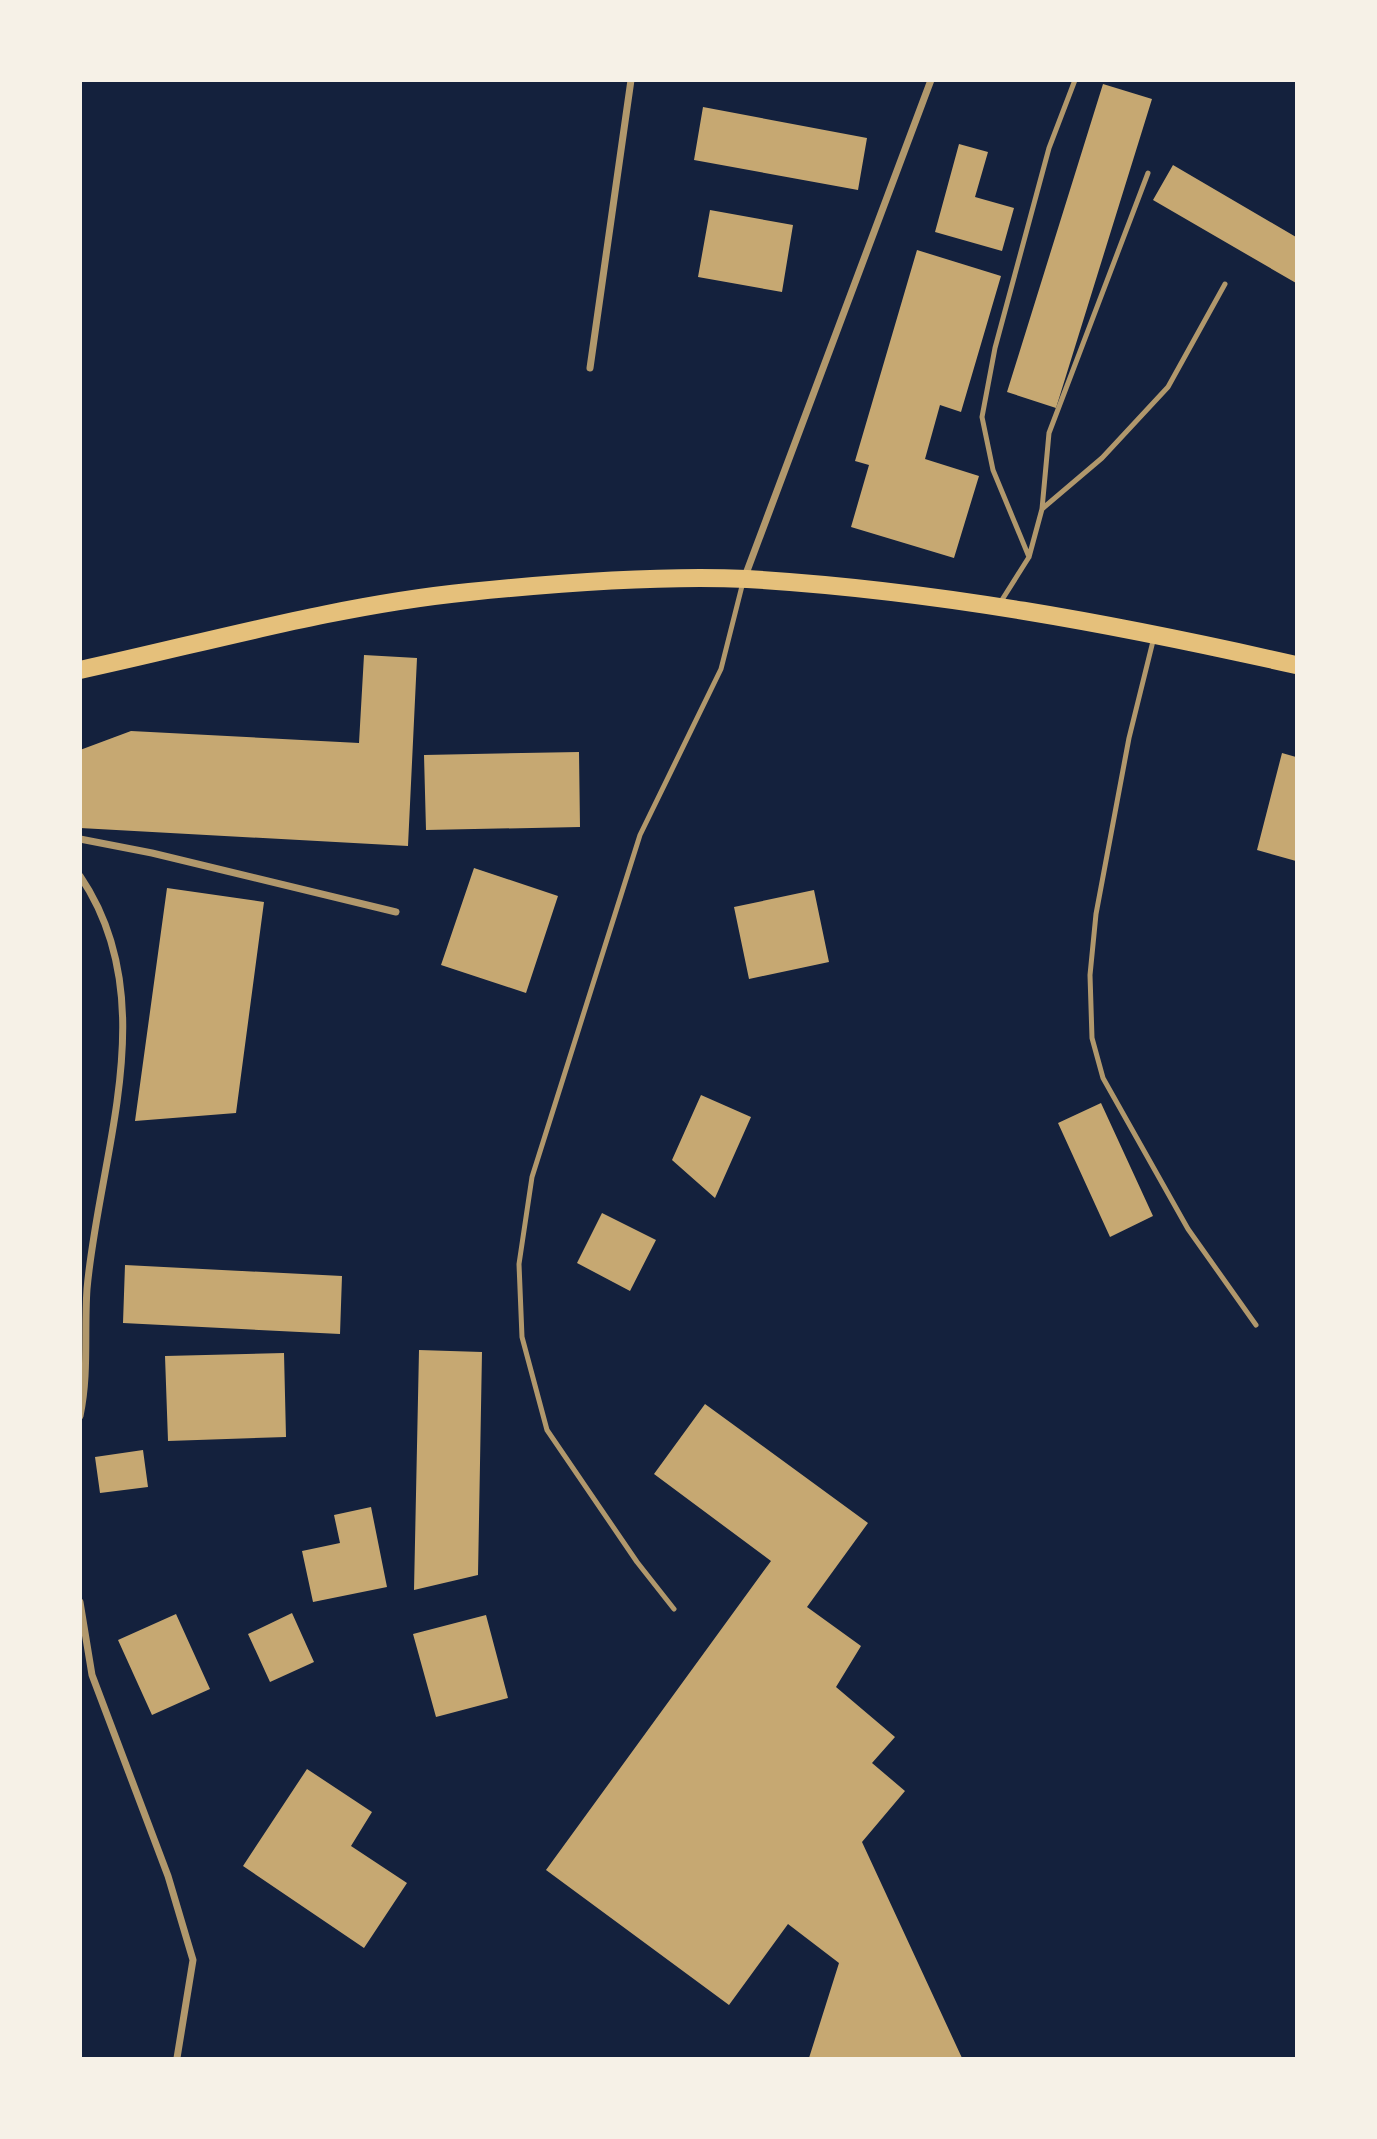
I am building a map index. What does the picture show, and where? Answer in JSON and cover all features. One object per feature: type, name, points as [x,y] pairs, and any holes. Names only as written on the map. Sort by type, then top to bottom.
[{"type":"main road","points":[[80,670],[353,611],[468,592],[658,580],[744,579],[878,590],[998,606],[1155,634],[1297,665]]},
{"type":"street","points":[[590,369],[631,80]]},
{"type":"street","points":[[744,579],[931,80]]},
{"type":"street","points":[[80,839],[152,853],[396,912]]},
{"type":"street","points":[[80,876],[104,917],[122,1001],[122,1075],[87,1289],[86,1388],[80,1416]]},
{"type":"street","points":[[80,1602],[92,1675],[168,1876],[193,1960],[177,2059]]},
{"type":"lane","points":[[1030,557],[993,470],[982,417],[995,348],[1049,148],[1074,80]]},
{"type":"lane","points":[[998,606],[1030,557],[1042,509],[1049,433],[1148,173]]},
{"type":"lane","points":[[1042,509],[1102,458],[1168,387],[1225,284]]},
{"type":"lane","points":[[674,1609],[637,1562],[547,1430],[522,1337],[519,1264],[532,1177],[640,835],[721,669],[744,579]]},
{"type":"lane","points":[[1155,634],[1127,752],[1097,914],[1090,975],[1092,1038],[1103,1078],[1188,1229],[1256,1325]]},
{"type":"building","points":[[1103,84],[1152,99],[1056,408],[1007,392]]},
{"type":"building","points":[[703,107],[867,138],[858,190],[694,160]]},
{"type":"building","points":[[959,144],[988,152],[975,197],[1014,208],[1002,251],[935,232]]},
{"type":"building","points":[[1173,165],[1296,237],[1296,283],[1153,200]]},
{"type":"building","points":[[710,210],[793,225],[782,292],[698,277]]},
{"type":"building","points":[[917,250],[1001,276],[961,412],[940,405],[925,459],[979,476],[954,558],[851,527],[869,465],[855,461]]},
{"type":"building","points":[[364,655],[417,658],[408,846],[80,828],[80,750],[131,731],[359,743]]},
{"type":"building","points":[[579,752],[580,827],[426,830],[424,755]]},
{"type":"building","points":[[1282,753],[1296,757],[1296,861],[1257,850]]},
{"type":"building","points":[[474,868],[558,896],[526,993],[441,965]]},
{"type":"building","points":[[167,888],[264,902],[236,1113],[135,1121]]},
{"type":"building","points":[[814,890],[829,962],[749,979],[734,907]]},
{"type":"building","points":[[701,1095],[751,1117],[715,1198],[672,1160]]},
{"type":"building","points":[[1101,1103],[1153,1216],[1110,1237],[1058,1123]]},
{"type":"building","points":[[602,1213],[656,1240],[630,1291],[577,1263]]},
{"type":"building","points":[[125,1265],[342,1276],[340,1334],[123,1323]]},
{"type":"building","points":[[419,1350],[482,1352],[478,1575],[414,1590]]},
{"type":"building","points":[[284,1353],[286,1437],[168,1441],[165,1356]]},
{"type":"building","points":[[705,1404],[868,1523],[807,1607],[861,1646],[836,1687],[895,1737],[872,1763],[905,1791],[862,1842],[962,2058],[809,2058],[839,1963],[788,1924],[729,2005],[546,1870],[771,1561],[654,1474]]},
{"type":"building","points":[[143,1450],[148,1487],[100,1493],[95,1457]]},
{"type":"building","points":[[371,1507],[387,1587],[313,1602],[302,1551],[340,1543],[334,1515]]},
{"type":"building","points":[[292,1613],[314,1662],[270,1682],[248,1634]]},
{"type":"building","points":[[176,1614],[210,1689],[152,1715],[118,1640]]},
{"type":"building","points":[[486,1615],[508,1698],[436,1717],[413,1634]]},
{"type":"building","points":[[307,1769],[372,1812],[351,1846],[407,1883],[364,1948],[243,1866]]}]
